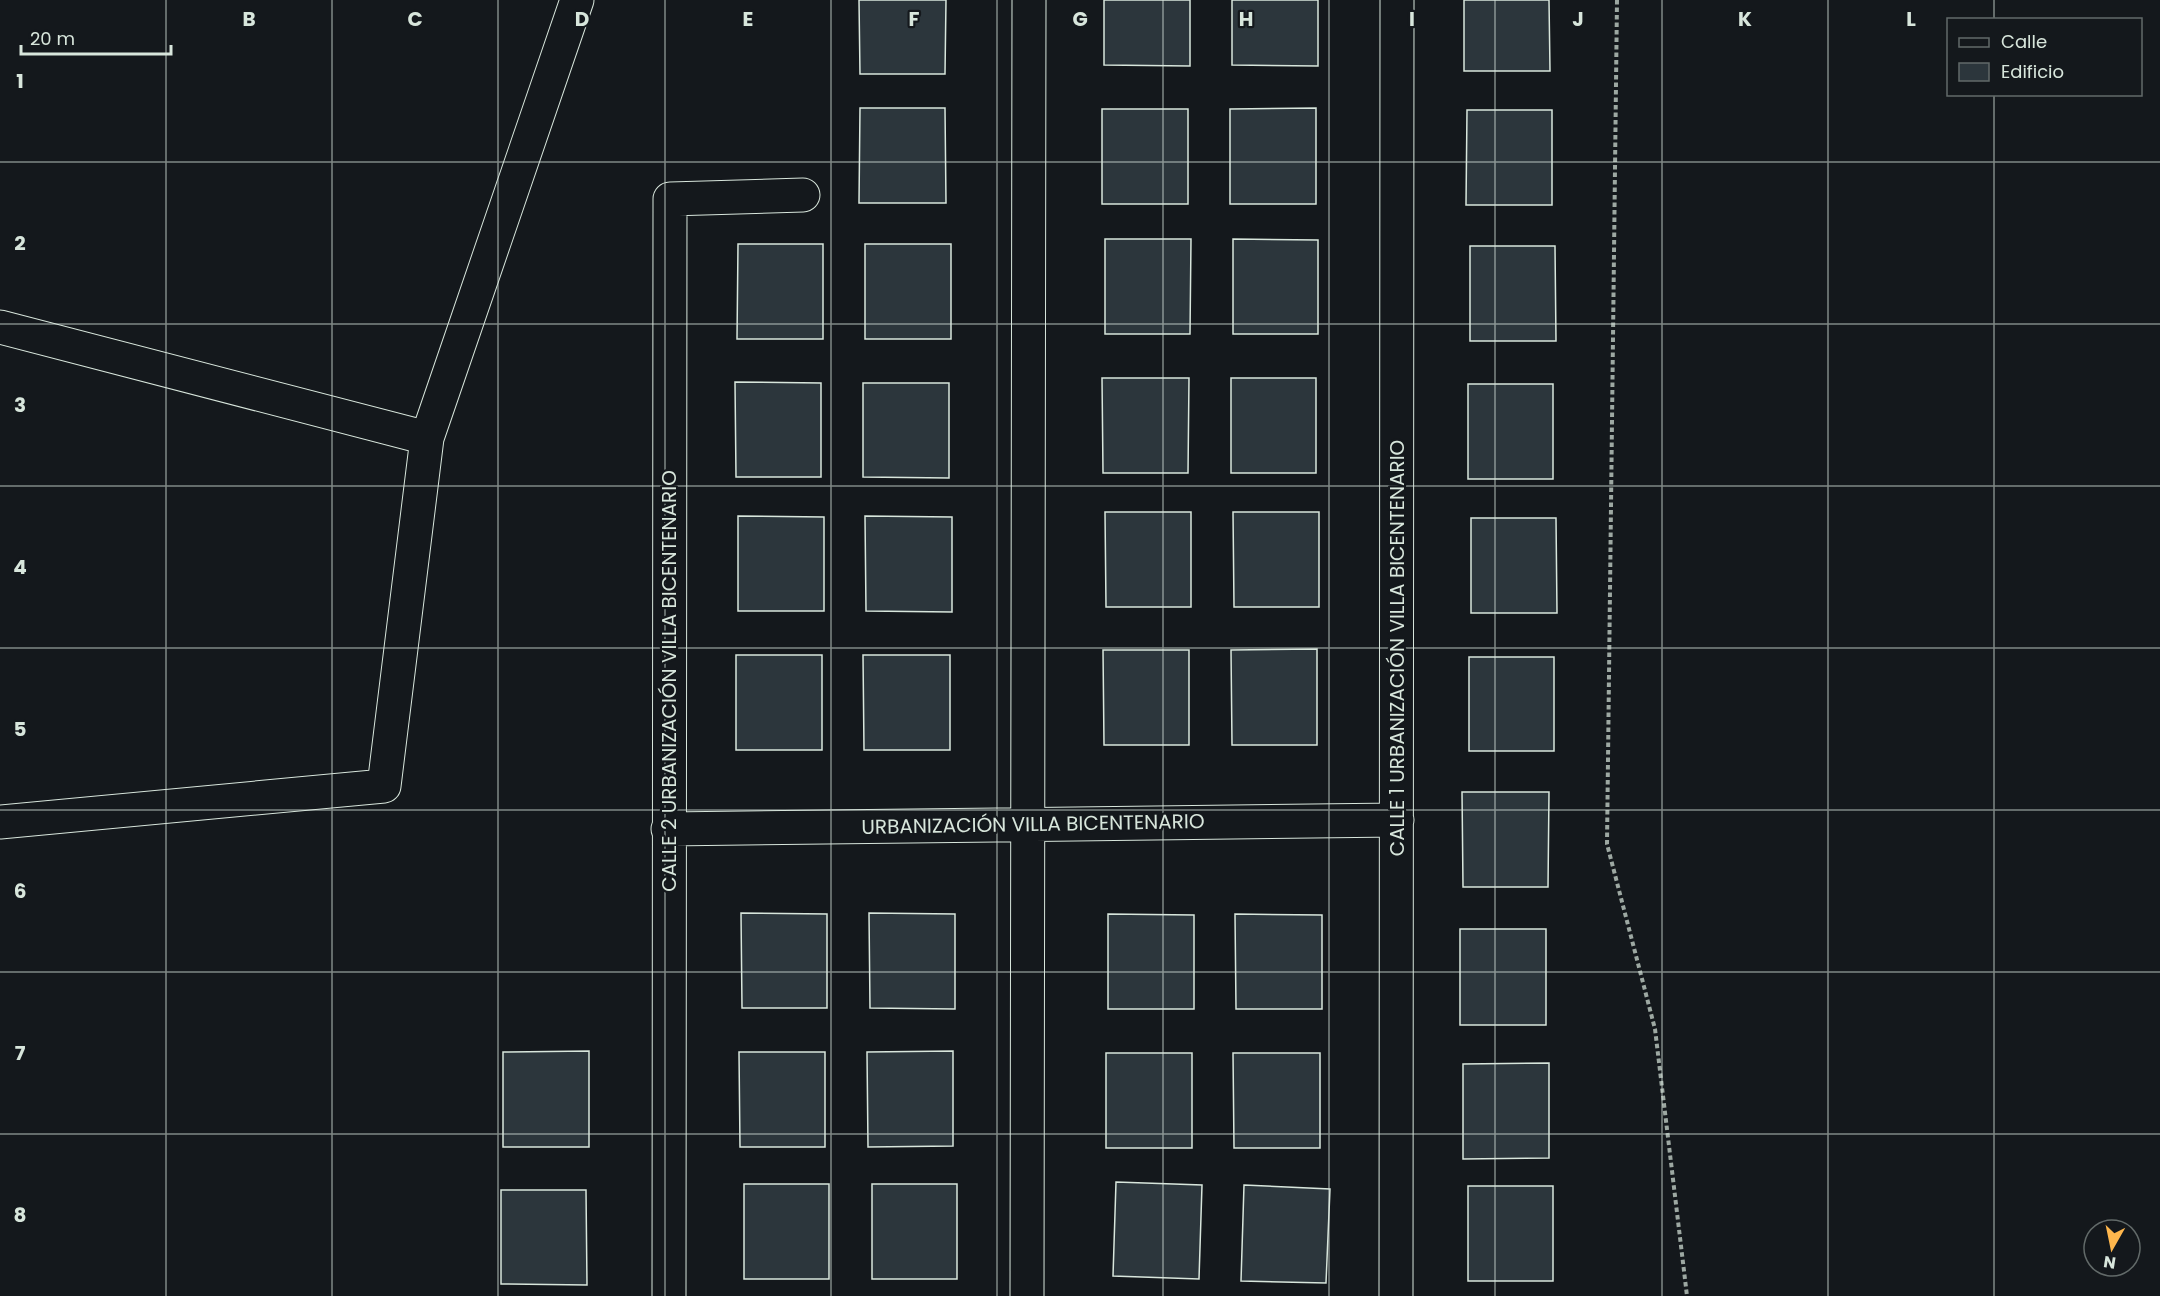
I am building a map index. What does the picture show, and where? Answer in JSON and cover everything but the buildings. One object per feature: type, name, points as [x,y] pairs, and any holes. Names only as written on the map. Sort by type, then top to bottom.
[{"type":"street","points":[[0,822],[384,786],[427,438],[577,0]]},
{"type":"street","points":[[1027,1296],[1029,0]]},
{"type":"street","name":"CALLE 1 URBANIZACIÓN VILLA BICENTENARIO","points":[[1396,1296],[1397,0]]},
{"type":"street","name":"CALLE 2 URBANIZACIÓN VILLA BICENTENARIO","points":[[669,1296],[670,199],[803,195]]},
{"type":"street","points":[[0,327],[427,438]]},
{"type":"street","name":"URBANIZACIÓN VILLA BICENTENARIO","points":[[668,829],[1397,820]]},
{"type":"path","points":[[1617,0],[1607,844],[1655,1029],[1687,1296]]}]
